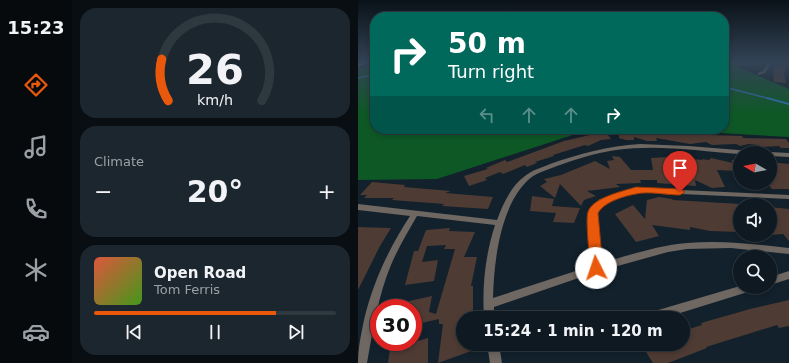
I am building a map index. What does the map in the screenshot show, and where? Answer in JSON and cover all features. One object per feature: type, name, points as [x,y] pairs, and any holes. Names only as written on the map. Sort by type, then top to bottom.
[{"type":"street","points":[[488,311],[491,258],[499,223],[512,197],[527,178],[535,172],[584,154],[623,147],[650,146],[733,152]]},
{"type":"street","points":[[777,154],[789,155]]},
{"type":"street","points":[[596,268],[592,213],[603,202],[636,190],[789,197]]},
{"type":"street","points":[[358,207],[499,223]]},
{"type":"street","points":[[361,363],[369,324],[383,274],[395,248],[415,214]]},
{"type":"street","points":[[488,304],[596,268],[668,249],[687,246],[731,245],[789,250]]},
{"type":"street","points":[[777,278],[789,274]]},
{"type":"street","points":[[671,311],[733,293]]},
{"type":"street","points":[[494,351],[496,363]]},
{"type":"green space","points":[[358,80],[370,80],[370,134],[576,134],[437,179],[358,180]]},
{"type":"green space","points":[[729,80],[768,80],[789,89],[789,137],[729,134]]},
{"type":"building","points":[[774,80],[785,80],[786,83],[774,82]]},
{"type":"building","points":[[594,134],[607,134],[611,139],[601,140],[588,146],[585,145],[553,155],[554,156],[535,162],[537,163],[527,167],[525,165],[503,174],[500,172],[485,178],[487,180],[469,186],[464,176],[488,169],[486,168],[505,160],[507,162],[564,141]]},
{"type":"building","points":[[619,134],[742,136],[743,138],[786,139],[789,143],[789,148],[749,144],[740,146],[736,144],[712,145],[706,142],[690,144],[656,138],[657,141],[647,141],[634,137],[634,140],[619,138]]},
{"type":"building","points":[[612,156],[620,157],[631,170],[653,170],[651,158],[668,157],[668,160],[683,161],[682,158],[709,160],[711,158],[733,163],[733,171],[717,170],[725,187],[712,188],[695,180],[696,186],[657,183],[657,180],[640,180],[641,183],[616,184],[620,187],[587,191],[596,196],[584,200],[581,206],[560,184],[555,198],[540,186],[547,182],[544,179],[561,175],[595,161],[610,169],[607,161],[614,160]]},
{"type":"building","points":[[777,163],[789,164],[789,189],[777,189]]},
{"type":"building","points":[[372,182],[405,185],[404,187],[451,191],[445,193],[493,197],[488,209],[442,206],[444,204],[392,200],[394,198],[364,198],[367,195],[360,195]]},
{"type":"building","points":[[532,196],[554,199],[552,206],[580,208],[574,223],[553,222],[556,213],[530,211]]},
{"type":"building","points":[[659,197],[673,200],[733,204],[733,232],[710,231],[690,227],[690,230],[652,225],[659,236],[636,242],[615,214],[633,205],[645,219],[647,200]]},
{"type":"building","points":[[777,208],[789,209],[789,241],[783,234],[777,234]]},
{"type":"building","points":[[358,227],[391,228],[380,246],[358,290]]},
{"type":"building","points":[[450,228],[449,231],[475,232],[464,257],[477,257],[471,286],[473,286],[473,311],[456,311],[456,351],[471,351],[438,363],[443,324],[439,324],[439,319],[422,323],[422,299],[418,299],[432,296],[429,312],[436,314],[455,249],[444,249],[446,245],[427,246],[422,262],[438,260],[434,281],[405,285],[414,251],[418,251],[426,230]]},
{"type":"building","points":[[789,300],[789,326],[779,328],[777,325],[706,347],[707,348],[668,363],[653,363],[645,351],[690,351],[690,329],[702,325],[701,323]]},
{"type":"building","points":[[428,338],[428,363],[388,363],[390,351],[422,351],[422,340]]},
{"type":"waterway","points":[[729,88],[771,99]]},
{"type":"waterway","points":[[767,98],[789,104]]},
{"type":"route","points":[[596,268],[592,213],[596,207],[603,202],[636,190],[680,192]]}]
